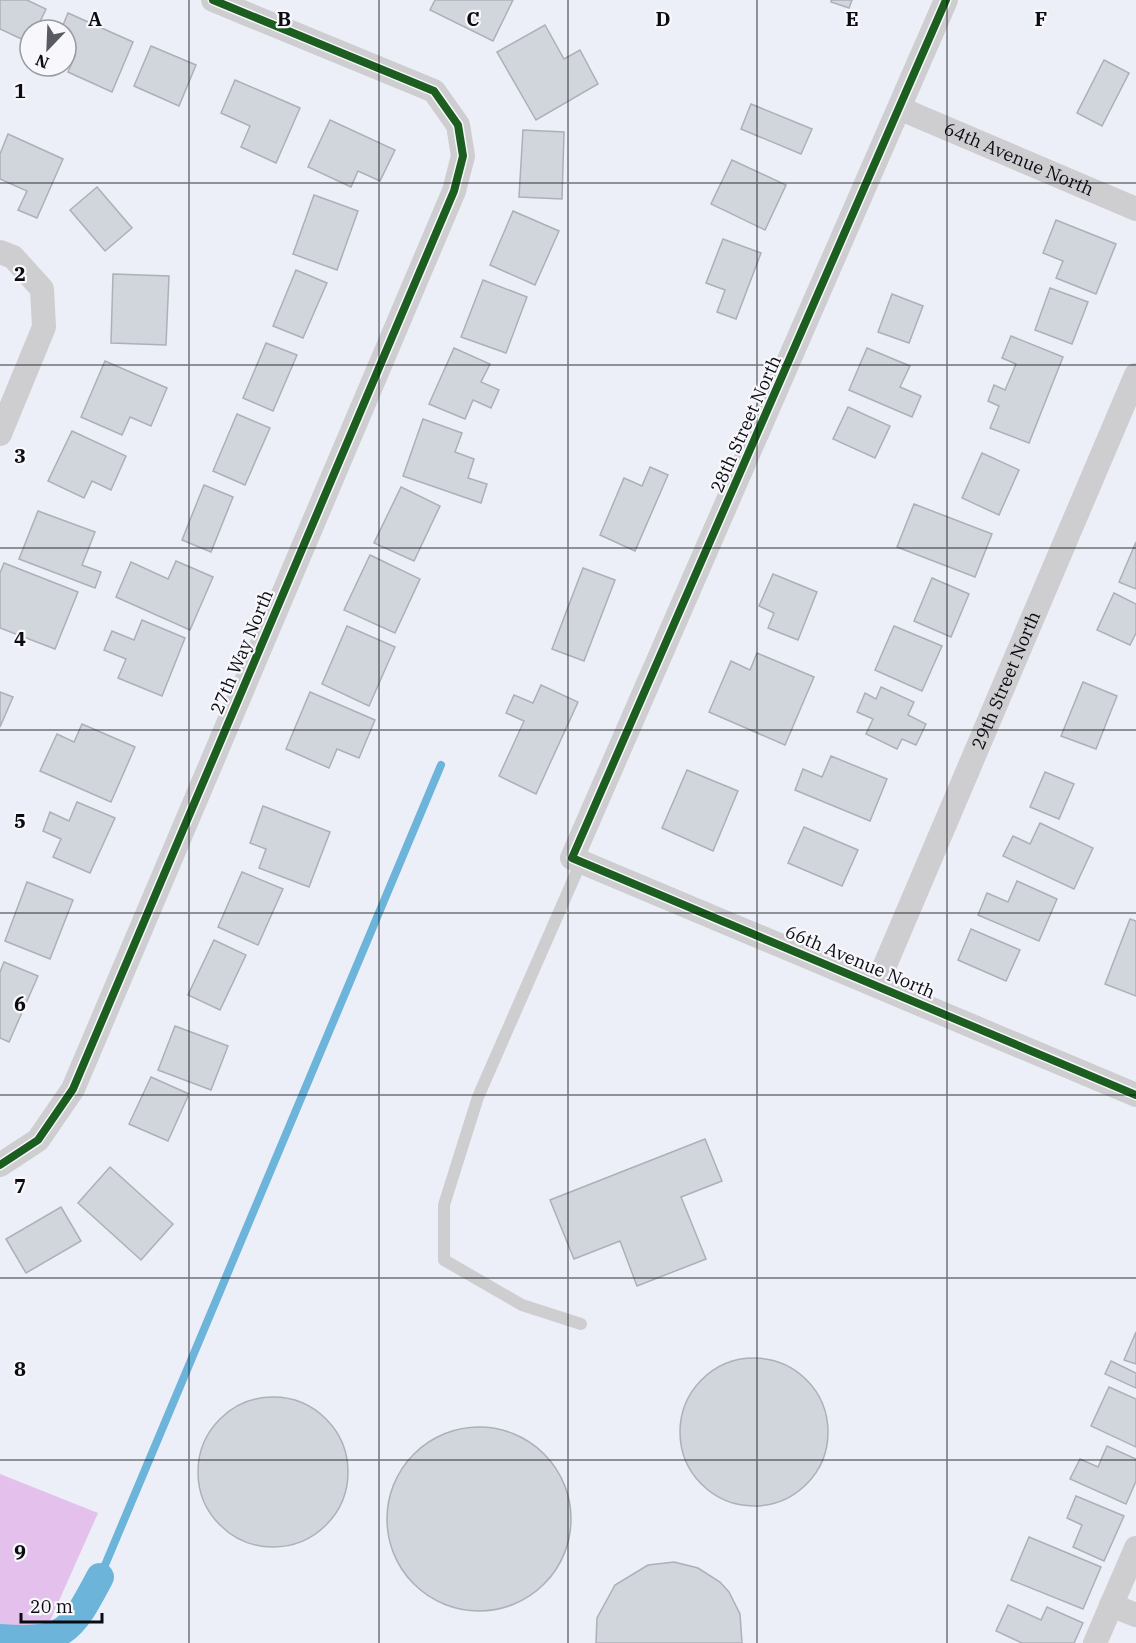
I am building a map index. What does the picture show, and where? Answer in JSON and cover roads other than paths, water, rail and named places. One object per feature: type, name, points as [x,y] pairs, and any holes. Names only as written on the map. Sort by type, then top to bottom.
[{"type":"street","name":"27th Way North","points":[[0,1165],[38,1140],[73,1089],[454,191],[463,156],[458,124],[434,91],[213,0]]},
{"type":"street","name":"28th Street North","points":[[576,860],[946,0]]},
{"type":"street","name":"64th Avenue North","points":[[901,109],[1136,210]]},
{"type":"street","points":[[0,252],[13,257],[42,289],[44,327],[0,434]]},
{"type":"street","name":"29th Street North","points":[[877,984],[1136,375]]},
{"type":"street","name":"66th Avenue North","points":[[576,860],[877,984],[1136,1095]]},
{"type":"street","points":[[1095,1643],[1136,1548]]},
{"type":"street","points":[[1112,1605],[1136,1615]]},
{"type":"lane","points":[[576,860],[478,1098],[444,1204],[444,1260],[522,1305],[581,1324]]},
{"type":"waterway","points":[[100,1577],[441,765]]},
{"type":"waterway","points":[[0,1638],[39,1638],[64,1630],[81,1610],[100,1577]]}]
